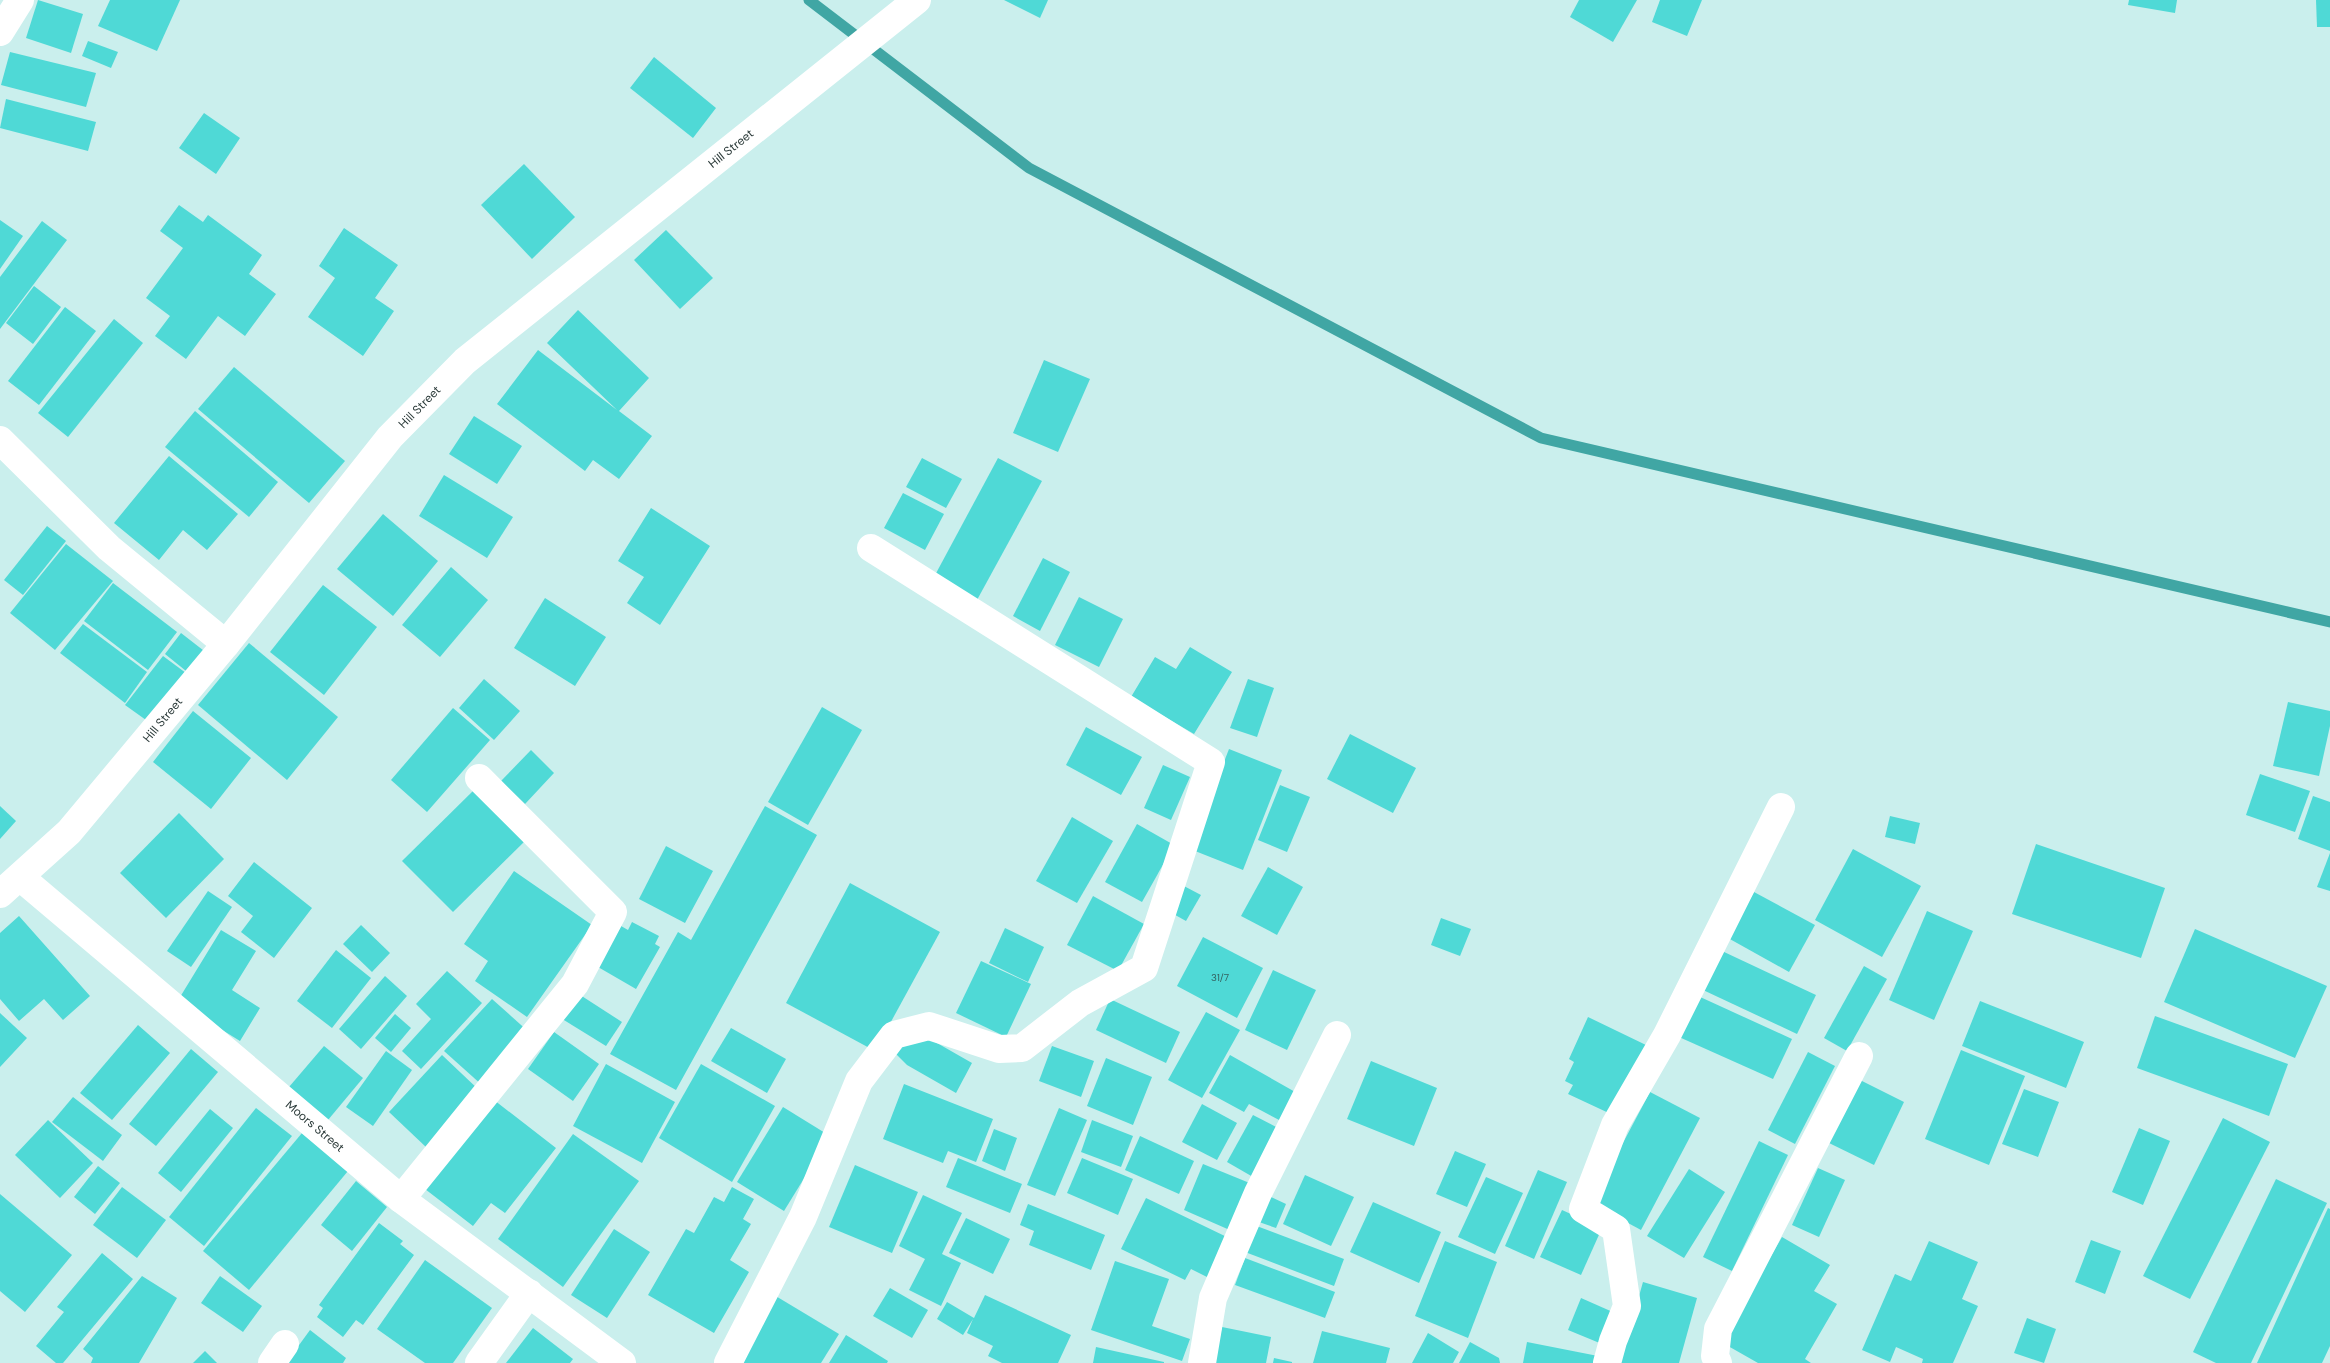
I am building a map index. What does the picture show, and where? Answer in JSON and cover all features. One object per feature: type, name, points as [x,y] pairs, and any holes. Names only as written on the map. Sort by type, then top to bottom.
[{"type":"street","points":[[0,32],[20,0]]},
{"type":"street","name":"Hill Street","points":[[10,885],[69,832],[226,644],[390,437],[466,361],[912,3]]},
{"type":"street","points":[[0,440],[109,548],[226,644]]},
{"type":"street","points":[[728,1363],[803,1217],[859,1081],[894,1034],[929,1026],[999,1048],[1022,1048],[1080,1004],[1144,968],[1211,762],[871,548]]},
{"type":"street","points":[[401,1199],[575,984],[614,912],[479,778]]},
{"type":"street","points":[[1607,1363],[1626,1306],[1616,1229],[1583,1209],[1615,1125],[1667,1035],[1781,807]]},
{"type":"street","name":"Moors Street","points":[[10,885],[401,1199],[622,1363]]},
{"type":"street","points":[[1202,1363],[1213,1298],[1258,1193],[1337,1035]]},
{"type":"street","points":[[1718,1363],[1715,1356],[1718,1329],[1859,1056]]},
{"type":"street","points":[[479,1363],[529,1294]]},
{"type":"building","points":[[38,0],[83,14],[71,53],[26,38]]},
{"type":"building","points":[[110,0],[180,0],[157,51],[98,26]]},
{"type":"building","points":[[1004,0],[1048,0],[1040,18]]},
{"type":"building","points":[[1579,0],[1637,0],[1613,42],[1570,17]]},
{"type":"building","points":[[1660,0],[1702,0],[1687,36],[1652,22]]},
{"type":"building","points":[[2129,0],[2177,0],[2175,13],[2128,5]]},
{"type":"building","points":[[2316,0],[2330,0],[2330,27],[2317,27]]},
{"type":"building","points":[[88,41],[118,52],[111,68],[82,56]]},
{"type":"building","points":[[10,52],[96,73],[86,107],[1,85]]},
{"type":"building","points":[[654,57],[716,108],[693,138],[630,88]]},
{"type":"building","points":[[6,99],[96,122],[88,151],[0,128]]},
{"type":"building","points":[[204,113],[240,138],[216,174],[179,148]]},
{"type":"building","points":[[524,164],[575,217],[532,259],[481,205]]},
{"type":"building","points":[[179,205],[203,222],[208,215],[262,255],[249,274],[276,294],[245,336],[218,316],[186,359],[155,336],[170,316],[146,298],[183,248],[160,231]]},
{"type":"building","points":[[0,220],[23,236],[0,269]]},
{"type":"building","points":[[42,221],[67,240],[0,329],[0,277]]},
{"type":"building","points":[[344,228],[398,265],[375,298],[394,311],[363,356],[308,317],[335,278],[319,266]]},
{"type":"building","points":[[666,230],[713,278],[680,309],[634,260]]},
{"type":"building","points":[[34,286],[61,307],[33,344],[6,323]]},
{"type":"building","points":[[65,307],[96,331],[39,405],[8,381]]},
{"type":"building","points":[[578,310],[649,378],[619,411],[652,436],[619,479],[593,460],[585,471],[497,404],[538,350],[617,410],[547,343]]},
{"type":"building","points":[[114,319],[143,343],[68,437],[38,413]]},
{"type":"building","points":[[1044,360],[1090,379],[1058,452],[1013,433]]},
{"type":"building","points":[[234,367],[345,461],[309,503],[198,409]]},
{"type":"building","points":[[195,411],[278,482],[249,517],[165,447]]},
{"type":"building","points":[[474,416],[522,446],[497,484],[449,454]]},
{"type":"building","points":[[169,456],[238,514],[207,550],[183,530],[159,560],[114,523]]},
{"type":"building","points":[[922,458],[962,479],[946,508],[906,487]]},
{"type":"building","points":[[998,458],[1042,481],[977,600],[934,577]]},
{"type":"building","points":[[444,475],[513,517],[487,558],[419,516]]},
{"type":"building","points":[[903,493],[944,514],[925,550],[884,528]]},
{"type":"building","points":[[651,508],[710,546],[660,625],[627,603],[644,577],[618,561]]},
{"type":"building","points":[[383,514],[438,561],[393,616],[337,569]]},
{"type":"building","points":[[47,526],[66,541],[23,595],[4,580]]},
{"type":"building","points":[[66,544],[113,581],[55,650],[10,613]]},
{"type":"building","points":[[1043,558],[1070,572],[1040,631],[1013,616]]},
{"type":"building","points":[[451,567],[488,600],[440,657],[402,625]]},
{"type":"building","points":[[113,583],[177,632],[148,670],[84,621]]},
{"type":"building","points":[[323,585],[377,627],[324,695],[270,652]]},
{"type":"building","points":[[1079,597],[1123,619],[1099,667],[1055,645]]},
{"type":"building","points":[[545,598],[606,637],[575,686],[514,648]]},
{"type":"building","points":[[83,624],[147,672],[125,703],[60,653]]},
{"type":"building","points":[[181,633],[208,654],[191,675],[165,654]]},
{"type":"building","points":[[249,643],[338,717],[287,780],[198,705]]},
{"type":"building","points":[[1190,647],[1232,672],[1194,734],[1131,697],[1155,657],[1176,669]]},
{"type":"building","points":[[163,656],[190,676],[153,725],[125,705]]},
{"type":"building","points":[[484,679],[520,711],[494,740],[459,708]]},
{"type":"building","points":[[1248,679],[1274,688],[1257,737],[1230,728]]},
{"type":"building","points":[[2288,702],[2330,711],[2330,726],[2319,776],[2273,766]]},
{"type":"building","points":[[822,707],[862,730],[808,825],[768,802]]},
{"type":"building","points":[[453,708],[490,740],[427,812],[391,780]]},
{"type":"building","points":[[193,711],[251,758],[211,809],[153,762]]},
{"type":"building","points":[[1086,727],[1142,757],[1121,795],[1066,765]]},
{"type":"building","points":[[1350,734],[1416,768],[1393,813],[1327,779]]},
{"type":"building","points":[[1229,749],[1282,770],[1243,870],[1190,849]]},
{"type":"building","points":[[531,750],[554,773],[525,804],[501,781]]},
{"type":"building","points":[[1163,765],[1190,777],[1171,820],[1144,808]]},
{"type":"building","points":[[2260,774],[2310,791],[2295,832],[2246,815]]},
{"type":"building","points":[[1280,785],[1310,797],[1287,852],[1258,840]]},
{"type":"building","points":[[476,788],[527,839],[453,912],[402,861]]},
{"type":"building","points":[[2313,796],[2330,802],[2330,851],[2298,839]]},
{"type":"building","points":[[0,806],[16,821],[0,839]]},
{"type":"building","points":[[765,806],[817,835],[676,1090],[610,1054],[678,932],[691,940]]},
{"type":"building","points":[[179,813],[224,859],[166,918],[120,873]]},
{"type":"building","points":[[1890,816],[1920,823],[1915,844],[1885,837]]},
{"type":"building","points":[[1072,817],[1113,841],[1077,903],[1036,881]]},
{"type":"building","points":[[1137,824],[1174,845],[1142,902],[1105,882]]},
{"type":"building","points":[[2036,844],[2165,888],[2141,958],[2012,914]]},
{"type":"building","points":[[666,846],[713,871],[685,923],[639,899]]},
{"type":"building","points":[[1853,849],[1921,886],[1882,957],[1815,920]]},
{"type":"building","points":[[2330,853],[2330,891],[2317,887]]},
{"type":"building","points":[[254,862],[312,908],[274,958],[241,932],[253,916],[228,896]]},
{"type":"building","points":[[1268,867],[1303,887],[1277,935],[1241,916]]},
{"type":"building","points":[[514,871],[592,925],[527,1017],[475,981],[488,961],[464,944]]},
{"type":"building","points":[[850,883],[940,932],[875,1051],[786,1003]]},
{"type":"building","points":[[1182,885],[1201,895],[1186,921],[1168,911]]},
{"type":"building","points":[[208,891],[232,907],[191,967],[167,951]]},
{"type":"building","points":[[1754,892],[1815,925],[1789,972],[1728,938]]},
{"type":"building","points":[[1093,896],[1144,924],[1118,971],[1067,945]]},
{"type":"building","points":[[1927,911],[1973,931],[1934,1020],[1889,1000]]},
{"type":"building","points":[[19,916],[90,996],[63,1020],[44,999],[19,1021],[0,999],[0,933]]},
{"type":"building","points":[[1441,918],[1471,929],[1460,956],[1431,945]]},
{"type":"building","points":[[632,922],[659,936],[655,944],[660,947],[636,989],[598,967],[621,926],[628,930]]},
{"type":"building","points":[[361,925],[390,953],[372,972],[343,944]]},
{"type":"building","points":[[1005,928],[1044,947],[1028,982],[989,963]]},
{"type":"building","points":[[2195,929],[2327,986],[2295,1058],[2164,1002]]},
{"type":"building","points":[[221,930],[256,951],[232,990],[260,1008],[240,1041],[177,1002]]},
{"type":"building","points":[[1203,937],[1263,968],[1237,1018],[1177,986]]},
{"type":"building","points":[[336,950],[371,978],[332,1028],[297,1001]]},
{"type":"building","points":[[1722,951],[1816,995],[1797,1034],[1703,990]]},
{"type":"building","points":[[981,961],[1031,984],[1006,1037],[956,1013]]},
{"type":"building","points":[[1864,966],[1887,979],[1847,1051],[1824,1038]]},
{"type":"building","points":[[1273,970],[1316,990],[1287,1050],[1245,1030]]},
{"type":"building","points":[[447,971],[482,1003],[421,1069],[402,1051],[431,1019],[416,1004]]},
{"type":"building","points":[[385,976],[407,996],[361,1049],[339,1029]]},
{"type":"building","points":[[574,991],[622,1022],[606,1046],[559,1017]]},
{"type":"building","points":[[1698,996],[1792,1039],[1773,1079],[1679,1037]]},
{"type":"building","points":[[492,999],[530,1033],[483,1086],[444,1051]]},
{"type":"building","points":[[1110,999],[1180,1032],[1166,1063],[1096,1030]]},
{"type":"building","points":[[1980,1001],[2084,1042],[2066,1088],[1962,1046]]},
{"type":"building","points":[[1206,1012],[1240,1030],[1202,1098],[1168,1080]]},
{"type":"building","points":[[0,1013],[27,1038],[0,1067]]},
{"type":"building","points":[[395,1014],[411,1028],[391,1052],[375,1038]]},
{"type":"building","points":[[2155,1016],[2288,1064],[2269,1116],[2137,1068]]},
{"type":"building","points":[[1588,1017],[1646,1045],[1613,1115],[1568,1094],[1573,1085],[1565,1081],[1574,1062],[1569,1059]]},
{"type":"building","points":[[138,1025],[170,1053],[112,1120],[80,1093]]},
{"type":"building","points":[[731,1028],[786,1059],[767,1093],[711,1061]]},
{"type":"building","points":[[554,1032],[599,1064],[573,1101],[528,1069]]},
{"type":"building","points":[[923,1035],[972,1063],[956,1093],[907,1065],[893,1051]]},
{"type":"building","points":[[324,1046],[363,1078],[328,1120],[289,1087]]},
{"type":"building","points":[[1052,1046],[1094,1061],[1081,1097],[1039,1081]]},
{"type":"building","points":[[191,1049],[218,1072],[156,1146],[129,1124]]},
{"type":"building","points":[[1961,1050],[2025,1076],[1989,1165],[1925,1139]]},
{"type":"building","points":[[386,1051],[412,1070],[373,1126],[346,1107]]},
{"type":"building","points":[[1808,1052],[1835,1066],[1795,1144],[1768,1130]]},
{"type":"building","points":[[442,1055],[480,1091],[427,1148],[389,1112]]},
{"type":"building","points":[[1230,1055],[1297,1093],[1281,1121],[1249,1104],[1244,1112],[1209,1093]]},
{"type":"building","points":[[1106,1058],[1152,1077],[1133,1125],[1087,1106]]},
{"type":"building","points":[[1371,1061],[1437,1088],[1414,1146],[1347,1119]]},
{"type":"building","points":[[606,1064],[675,1102],[642,1163],[573,1126]]},
{"type":"building","points":[[701,1064],[775,1106],[732,1182],[659,1138]]},
{"type":"building","points":[[1860,1080],[1904,1102],[1874,1165],[1829,1143]]},
{"type":"building","points":[[904,1084],[993,1119],[976,1162],[948,1151],[943,1163],[883,1139]]},
{"type":"building","points":[[2024,1089],[2059,1102],[2038,1157],[2002,1144]]},
{"type":"building","points":[[1650,1092],[1700,1118],[1641,1230],[1591,1203]]},
{"type":"building","points":[[73,1097],[122,1135],[103,1161],[52,1122]]},
{"type":"building","points":[[494,1100],[556,1148],[505,1213],[491,1203],[473,1226],[425,1189]]},
{"type":"building","points":[[1202,1104],[1237,1123],[1217,1160],[1182,1142]]},
{"type":"building","points":[[783,1107],[830,1136],[784,1211],[737,1182]]},
{"type":"building","points":[[256,1108],[292,1136],[204,1246],[169,1217]]},
{"type":"building","points":[[1059,1108],[1087,1120],[1055,1196],[1027,1185]]},
{"type":"building","points":[[210,1109],[233,1128],[181,1192],[158,1173]]},
{"type":"building","points":[[1253,1115],[1280,1129],[1253,1177],[1227,1162]]},
{"type":"building","points":[[2223,1118],[2270,1142],[2190,1299],[2143,1276]]},
{"type":"building","points":[[48,1120],[93,1163],[60,1198],[15,1155]]},
{"type":"building","points":[[1092,1120],[1133,1136],[1121,1167],[1081,1152]]},
{"type":"building","points":[[2139,1128],[2170,1141],[2143,1205],[2112,1192]]},
{"type":"building","points":[[994,1129],[1017,1138],[1005,1171],[982,1161]]},
{"type":"building","points":[[302,1133],[348,1171],[249,1290],[203,1251]]},
{"type":"building","points":[[573,1134],[639,1181],[563,1287],[498,1239]]},
{"type":"building","points":[[1140,1136],[1194,1161],[1179,1194],[1125,1170]]},
{"type":"building","points":[[1759,1141],[1788,1155],[1732,1271],[1703,1257]]},
{"type":"building","points":[[1455,1151],[1486,1164],[1467,1207],[1436,1194]]},
{"type":"building","points":[[958,1158],[1022,1184],[1010,1213],[946,1187]]},
{"type":"building","points":[[1082,1158],[1133,1179],[1118,1215],[1067,1193]]},
{"type":"building","points":[[1203,1164],[1252,1184],[1232,1231],[1184,1210]]},
{"type":"building","points":[[855,1165],[918,1192],[892,1253],[829,1227]]},
{"type":"building","points":[[98,1166],[120,1183],[95,1214],[74,1197]]},
{"type":"building","points":[[1818,1168],[1845,1180],[1819,1237],[1792,1225]]},
{"type":"building","points":[[1689,1169],[1725,1192],[1684,1258],[1647,1236]]},
{"type":"building","points":[[1538,1170],[1567,1182],[1534,1259],[1505,1246]]},
{"type":"building","points":[[1305,1175],[1354,1197],[1331,1246],[1283,1224]]},
{"type":"building","points":[[1486,1177],[1523,1193],[1495,1254],[1458,1237]]},
{"type":"building","points":[[2276,1179],[2327,1203],[2251,1363],[2216,1363],[2193,1352]]},
{"type":"building","points":[[356,1181],[387,1207],[352,1251],[321,1225]]},
{"type":"building","points":[[122,1187],[166,1220],[137,1258],[93,1225]]},
{"type":"building","points":[[732,1187],[754,1199],[743,1219],[751,1224],[730,1260],[749,1272],[714,1333],[648,1295],[686,1229],[694,1233],[714,1197],[724,1202]]},
{"type":"building","points":[[0,1194],[72,1255],[25,1312],[0,1291]]},
{"type":"building","points":[[923,1195],[962,1213],[942,1254],[961,1263],[941,1306],[909,1290],[925,1259],[899,1246]]},
{"type":"building","points":[[1267,1195],[1286,1204],[1276,1228],[1256,1221]]},
{"type":"building","points":[[1146,1198],[1231,1239],[1211,1279],[1191,1269],[1185,1280],[1121,1249]]},
{"type":"building","points":[[1373,1202],[1441,1232],[1419,1283],[1350,1252]]},
{"type":"building","points":[[1028,1204],[1105,1235],[1091,1270],[1029,1245],[1034,1231],[1020,1225]]},
{"type":"building","points":[[2328,1208],[2330,1209],[2330,1346],[2322,1363],[2257,1363]]},
{"type":"building","points":[[1562,1210],[1602,1228],[1581,1275],[1540,1257]]},
{"type":"building","points":[[966,1218],[1010,1239],[993,1274],[949,1253]]},
{"type":"building","points":[[379,1223],[403,1241],[400,1244],[414,1255],[363,1325],[356,1320],[343,1337],[317,1317],[323,1308],[319,1305]]},
{"type":"building","points":[[1254,1225],[1344,1259],[1334,1286],[1245,1252]]},
{"type":"building","points":[[614,1229],[650,1252],[607,1318],[571,1295]]},
{"type":"building","points":[[1782,1237],[1830,1265],[1814,1291],[1837,1304],[1805,1359],[1811,1363],[1758,1363],[1721,1342]]},
{"type":"building","points":[[2091,1240],[2121,1251],[2105,1294],[2075,1282]]},
{"type":"building","points":[[1445,1241],[1497,1262],[1468,1338],[1415,1316]]},
{"type":"building","points":[[1929,1241],[1978,1262],[1962,1299],[1978,1306],[1953,1363],[1922,1363],[1923,1359],[1896,1347],[1890,1362],[1862,1350],[1895,1274],[1911,1281]]},
{"type":"building","points":[[102,1253],[133,1279],[63,1363],[56,1363],[36,1346],[64,1312],[57,1307]]},
{"type":"building","points":[[1245,1258],[1335,1292],[1325,1318],[1235,1285]]},
{"type":"building","points":[[425,1260],[492,1308],[453,1363],[425,1363],[377,1329]]},
{"type":"building","points":[[1115,1261],[1169,1279],[1152,1326],[1190,1339],[1182,1361],[1091,1330]]},
{"type":"building","points":[[142,1276],[177,1298],[139,1363],[91,1363],[93,1358],[83,1349]]},
{"type":"building","points":[[220,1276],[262,1306],[243,1332],[201,1303]]},
{"type":"building","points":[[1643,1282],[1697,1298],[1679,1363],[1620,1363]]},
{"type":"building","points":[[890,1288],[928,1310],[912,1338],[873,1316]]},
{"type":"building","points":[[774,1295],[839,1334],[821,1363],[741,1363]]},
{"type":"building","points":[[985,1295],[1071,1335],[1058,1363],[1002,1363],[988,1356],[993,1346],[967,1333],[973,1319],[963,1335],[937,1319],[947,1302],[974,1318]]},
{"type":"building","points":[[1581,1298],[1615,1313],[1602,1344],[1568,1330]]},
{"type":"building","points":[[2027,1318],[2056,1329],[2044,1363],[2014,1353]]},
{"type":"building","points":[[1222,1327],[1271,1337],[1266,1363],[1214,1363]]},
{"type":"building","points":[[533,1328],[573,1359],[570,1363],[506,1363]]},
{"type":"building","points":[[310,1330],[346,1358],[343,1363],[286,1363]]},
{"type":"building","points":[[1322,1331],[1390,1348],[1386,1363],[1313,1363]]},
{"type":"building","points":[[1428,1333],[1459,1352],[1453,1363],[1412,1363]]},
{"type":"building","points":[[846,1335],[888,1361],[887,1363],[829,1363]]},
{"type":"building","points":[[1470,1342],[1499,1358],[1500,1363],[1459,1363]]},
{"type":"building","points":[[1527,1342],[1598,1356],[1596,1363],[1523,1363]]},
{"type":"building","points":[[1096,1347],[1164,1362],[1164,1363],[1093,1363]]},
{"type":"building","points":[[205,1351],[217,1363],[193,1363]]},
{"type":"building","points":[[1274,1358],[1292,1362],[1292,1363],[1273,1363]]},
{"type":"waterway","points":[[809,0],[1029,168],[1541,438],[2330,622]]}]
